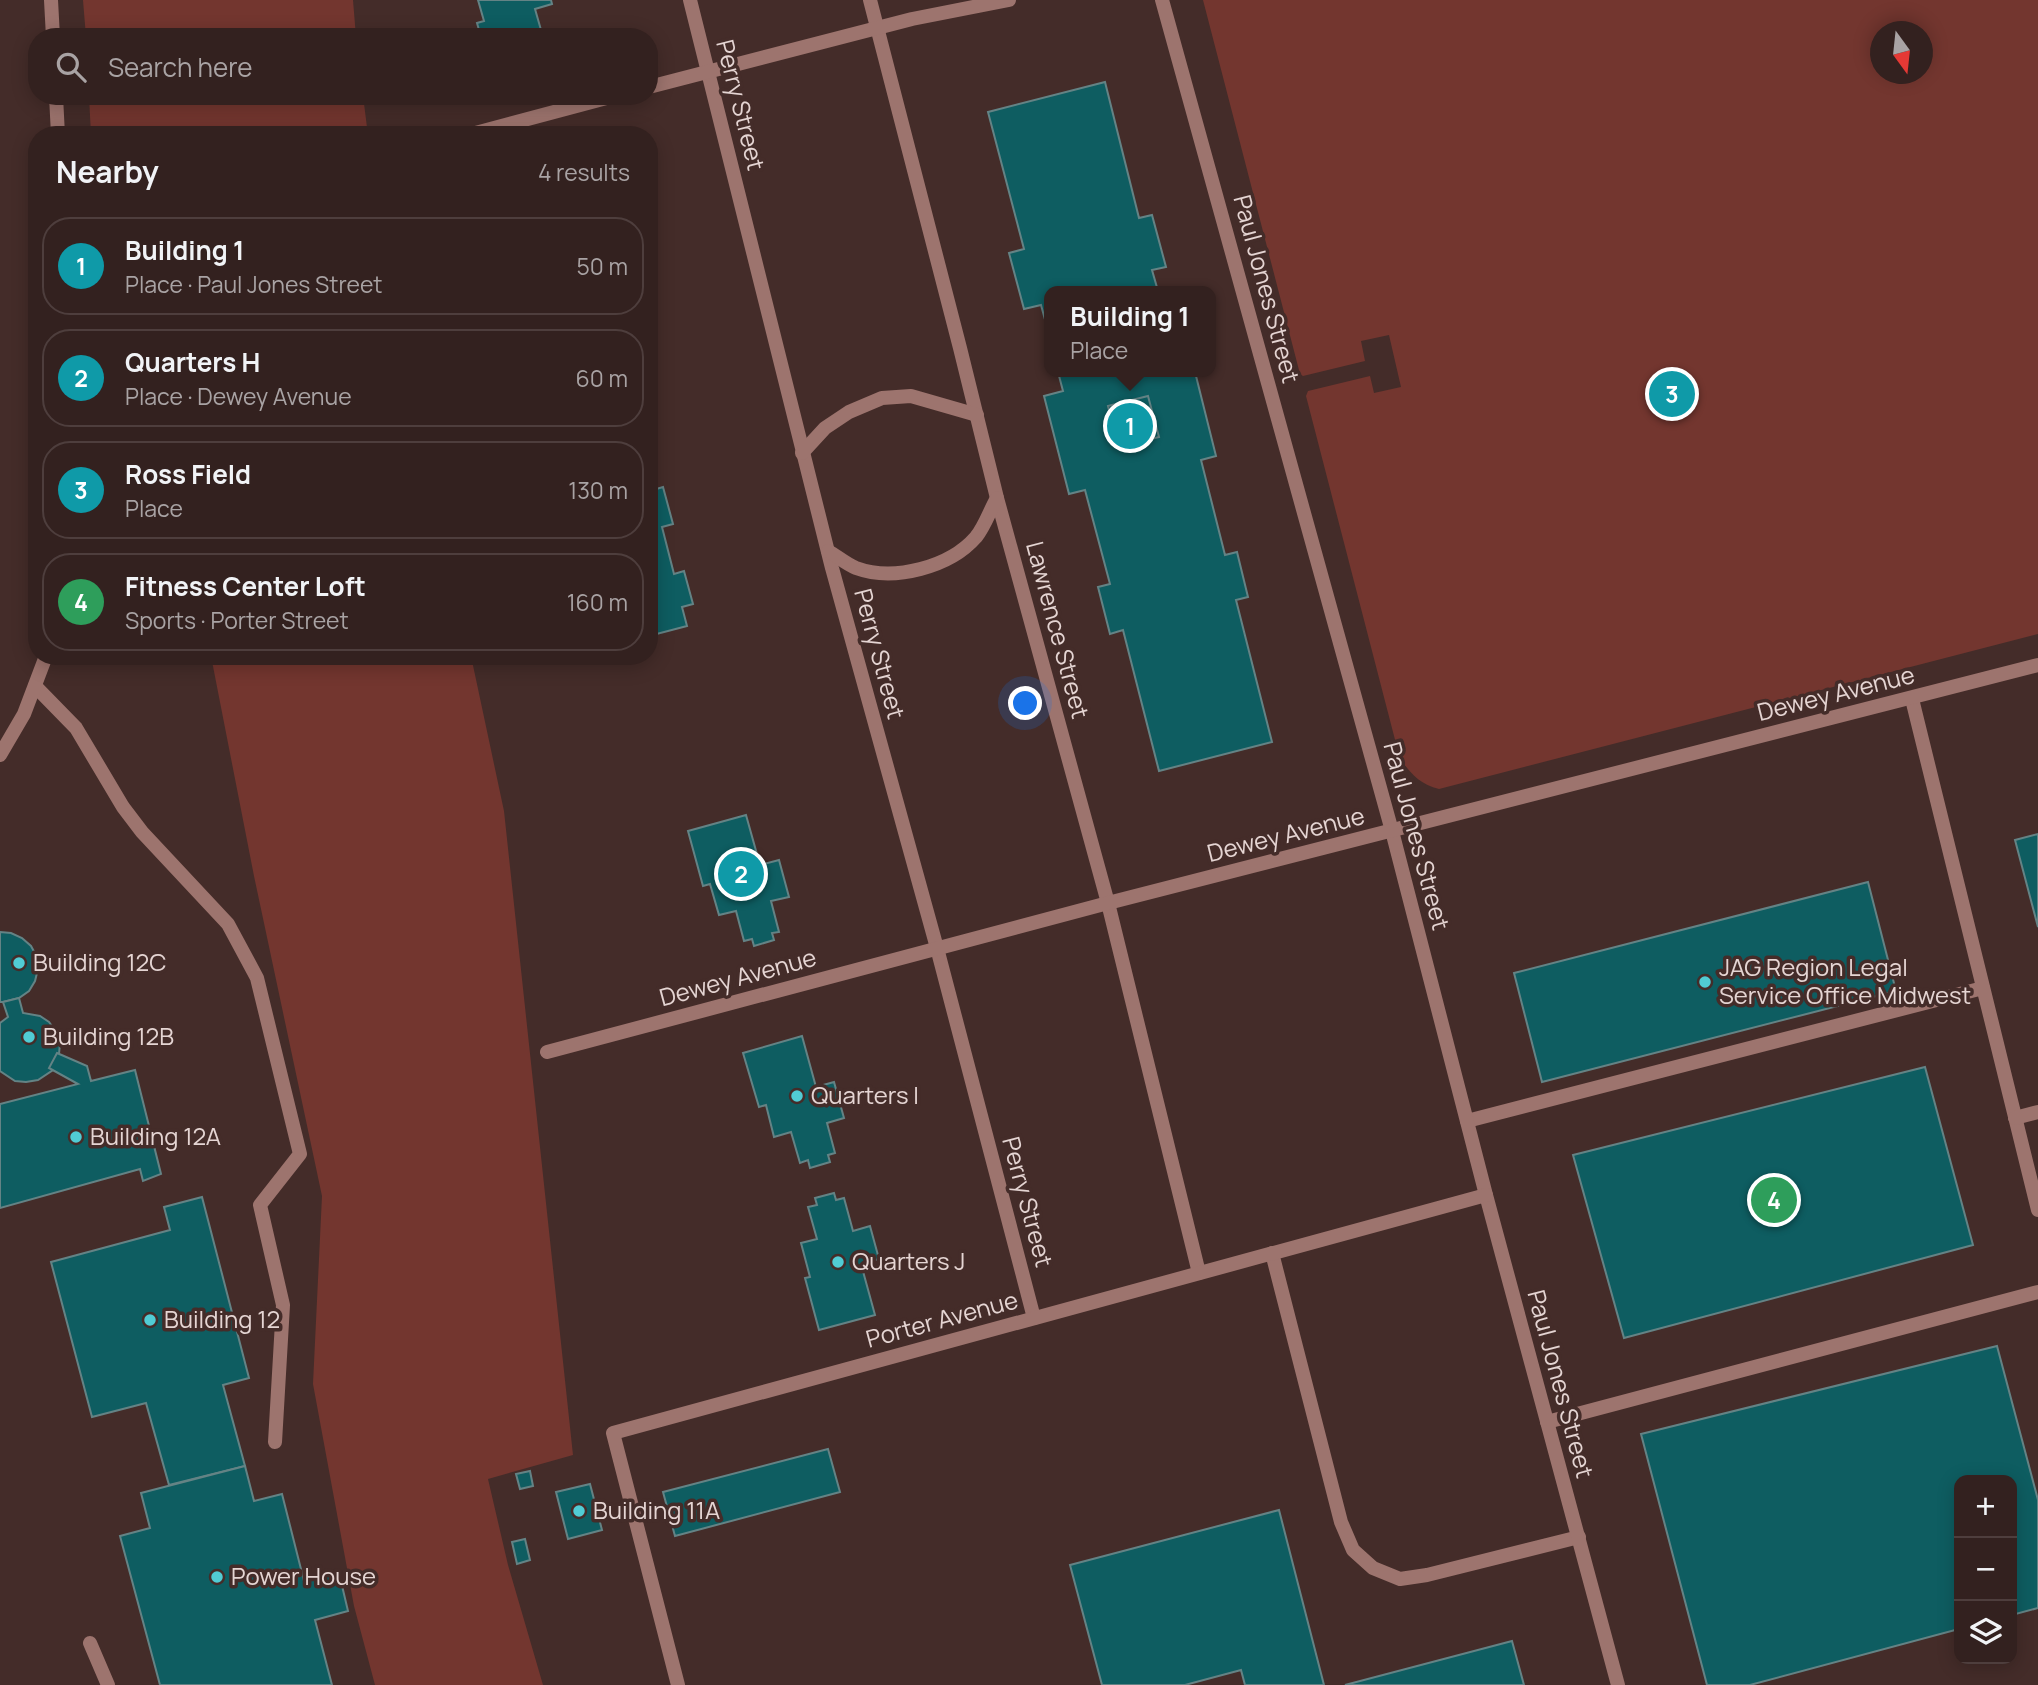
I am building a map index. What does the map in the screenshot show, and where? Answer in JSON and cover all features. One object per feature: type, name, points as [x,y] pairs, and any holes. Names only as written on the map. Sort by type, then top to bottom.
[{"type":"street","points":[[51,0],[53,28]]},
{"type":"street","name":"Perry Street","points":[[690,0],[710,72],[802,453],[937,948],[1034,1318]]},
{"type":"street","name":"Lawrence Street","points":[[870,0],[997,498],[1108,903],[1199,1273]]},
{"type":"street","points":[[658,85],[912,19],[1009,0]]},
{"type":"street","name":"Paul Jones Street","points":[[1162,0],[1392,831],[1486,1195],[1618,1685]]},
{"type":"street","points":[[56,105],[58,126]]},
{"type":"street","points":[[501,126],[580,105]]},
{"type":"street","points":[[802,453],[825,428],[849,412],[882,398],[911,396],[977,415]]},
{"type":"street","points":[[828,551],[856,568],[888,573],[922,569],[953,556],[977,536],[997,498]]},
{"type":"street","points":[[0,755],[24,714],[42,665]]},
{"type":"street","name":"Dewey Avenue","points":[[547,1052],[1108,903],[2038,665]]},
{"type":"street","points":[[34,686],[76,729],[122,807],[142,832],[228,924],[257,978],[300,1154],[260,1205],[283,1305],[275,1442]]},
{"type":"street","points":[[1912,698],[2038,1210]]},
{"type":"street","points":[[1467,1121],[1983,988]]},
{"type":"street","points":[[2015,1118],[2038,1112]]},
{"type":"street","name":"Porter Avenue","points":[[678,1685],[613,1433],[1486,1195]]},
{"type":"street","points":[[1272,1253],[1341,1522],[1353,1550],[1373,1568],[1400,1579],[1427,1575],[1578,1537]]},
{"type":"street","points":[[1547,1422],[2038,1292]]},
{"type":"street","points":[[90,1643],[108,1685]]},
{"type":"shaded area","points":[[83,0],[353,0],[355,28],[85,28]]},
{"type":"shaded area","points":[[1203,0],[2038,0],[2038,634],[1439,789],[1427,785],[1400,759],[1306,396],[1308,391],[1370,376],[1374,393],[1401,387],[1389,335],[1361,341],[1365,361],[1303,376],[1300,374]]},
{"type":"shaded area","points":[[89,105],[364,105],[367,126],[91,126]]},
{"type":"shaded area","points":[[213,665],[473,665],[504,811],[573,1455],[488,1479],[508,1565],[543,1685],[375,1685],[354,1606],[313,1384],[322,1196],[254,876]]},
{"type":"building","points":[[478,0],[551,0],[552,4],[535,9],[540,28],[478,28],[477,23],[484,21]]},
{"type":"building","points":[[1105,82],[1139,218],[1152,215],[1166,267],[1152,270],[1157,286],[1044,286],[1044,316],[1041,305],[1024,309],[1009,253],[1024,249],[988,112]]},
{"type":"building","points":[[1059,377],[1196,377],[1216,456],[1201,460],[1225,555],[1237,552],[1248,597],[1236,600],[1272,742],[1159,771],[1123,630],[1110,634],[1098,587],[1110,584],[1085,490],[1069,494],[1044,396],[1063,391]]},
{"type":"building","points":[[1148,396],[1159,437],[1118,447],[1108,406]]},
{"type":"building","points":[[663,487],[673,524],[662,527],[674,574],[684,571],[693,604],[682,607],[687,626],[658,634],[658,488]]},
{"type":"building","points":[[746,815],[760,865],[779,860],[789,897],[771,901],[779,932],[772,933],[774,940],[754,946],[752,939],[744,941],[736,911],[719,915],[710,884],[703,886],[688,831]]},
{"type":"building","points":[[2038,834],[2038,927],[2015,840]]},
{"type":"building","name":"JAG Region Legal Service Office Midwest","points":[[1868,882],[1896,991],[1542,1082],[1514,973]]},
{"type":"building","name":"Building 12C","points":[[0,932],[11,933],[31,946],[37,957],[38,969],[29,991],[19,998],[3,1002],[0,1002]]},
{"type":"building","name":"Building 12B","points":[[19,998],[23,1013],[40,1016],[49,1022],[60,1043],[53,1070],[38,1080],[26,1082],[15,1081],[0,1071],[0,1023],[8,1017],[3,1002]]},
{"type":"building","name":"Quarters I","points":[[802,1036],[816,1087],[834,1082],[844,1118],[827,1123],[835,1153],[828,1155],[830,1162],[810,1168],[808,1160],[800,1163],[791,1132],[774,1137],[766,1105],[759,1107],[743,1053]]},
{"type":"building","name":"Building 12A","points":[[57,1053],[87,1066],[91,1081],[135,1070],[161,1174],[143,1181],[140,1169],[0,1208],[0,1104],[78,1084],[49,1068]]},
{"type":"building","points":[[1925,1067],[1973,1245],[1624,1338],[1573,1155]]},
{"type":"building","name":"Quarters J","points":[[834,1193],[836,1200],[844,1198],[853,1231],[870,1226],[879,1259],[861,1264],[875,1315],[819,1330],[805,1278],[810,1277],[801,1243],[817,1239],[808,1207],[817,1205],[815,1198]]},
{"type":"building","name":"Building 12","points":[[202,1197],[249,1378],[223,1385],[245,1466],[169,1485],[146,1403],[92,1417],[51,1262],[170,1230],[164,1207]]},
{"type":"building","points":[[1997,1346],[2038,1500],[2038,1608],[2017,1614],[2017,1475],[1954,1475],[1954,1630],[1750,1685],[1707,1685],[1641,1434]]},
{"type":"building","points":[[828,1449],[840,1492],[675,1536],[663,1492]]},
{"type":"building","name":"Power House","points":[[245,1466],[254,1501],[282,1494],[304,1581],[339,1573],[348,1611],[315,1620],[332,1685],[160,1685],[120,1536],[150,1528],[141,1493]]},
{"type":"building","points":[[530,1471],[533,1486],[520,1489],[516,1474]]},
{"type":"building","name":"Building 11A","points":[[590,1484],[602,1530],[568,1539],[556,1492]]},
{"type":"building","points":[[1279,1510],[1324,1685],[1245,1685],[1241,1670],[1185,1685],[1102,1685],[1070,1565]]},
{"type":"building","points":[[525,1539],[530,1560],[517,1564],[512,1542]]},
{"type":"building","points":[[1512,1641],[1524,1685],[1345,1685]]},
{"type":"place","name":"Ross Field","points":[[1672,394]]},
{"type":"place","name":"Building 1","points":[[1130,426]]},
{"type":"place","name":"Quarters H","points":[[741,874]]},
{"type":"place","name":"Building 12C","points":[[19,963]]},
{"type":"place","name":"JAG Region Legal Service Office Midwest","points":[[1705,982]]},
{"type":"place","name":"Building 12B","points":[[29,1037]]},
{"type":"place","name":"Quarters I","points":[[797,1096]]},
{"type":"place","name":"Building 12A","points":[[76,1137]]},
{"type":"place","name":"Fitness Center Loft","points":[[1774,1200]]},
{"type":"place","name":"Quarters J","points":[[838,1262]]},
{"type":"place","name":"Building 12","points":[[150,1320]]},
{"type":"place","name":"Building 11A","points":[[579,1511]]},
{"type":"place","name":"Power House","points":[[217,1577]]}]
